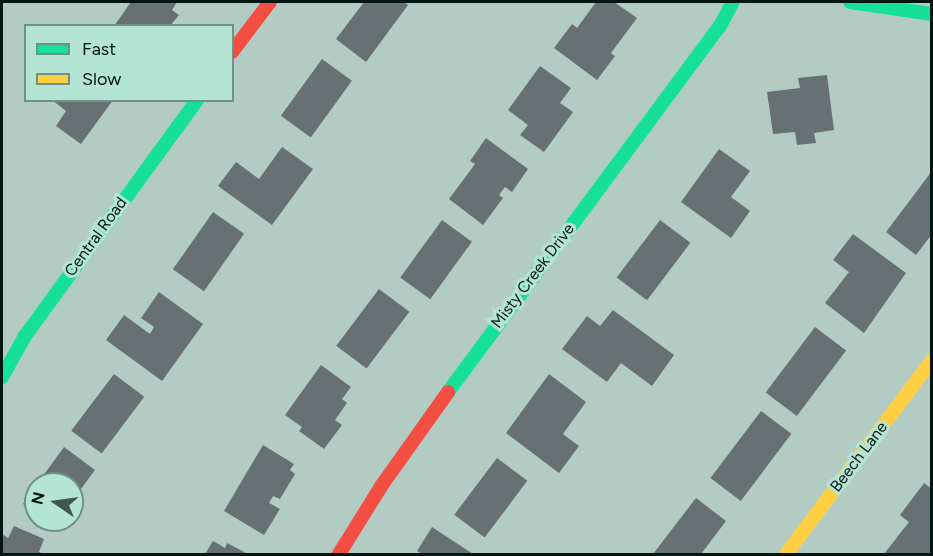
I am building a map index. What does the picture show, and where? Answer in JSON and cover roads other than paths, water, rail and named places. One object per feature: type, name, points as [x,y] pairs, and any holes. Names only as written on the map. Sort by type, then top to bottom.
[{"type":"street","points":[[234,49],[270,2]]},
{"type":"street","name":"Misty Creek Drive","points":[[339,555],[382,485],[476,352],[720,27],[733,2]]},
{"type":"street","points":[[850,2],[932,14]]},
{"type":"street","name":"Central Road","points":[[2,376],[25,336],[196,102]]},
{"type":"street","name":"Beech Lane","points":[[786,555],[932,360]]}]
